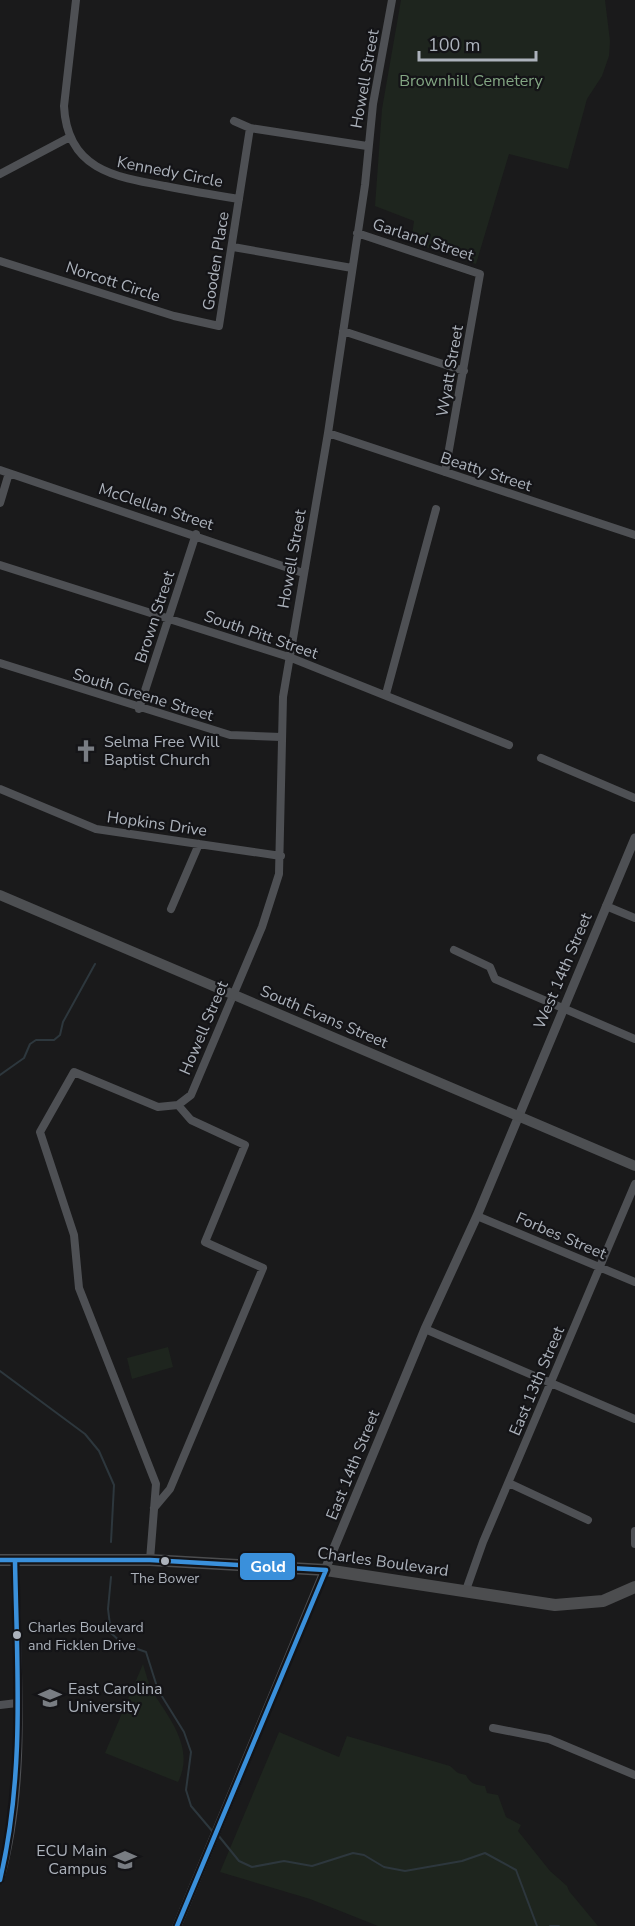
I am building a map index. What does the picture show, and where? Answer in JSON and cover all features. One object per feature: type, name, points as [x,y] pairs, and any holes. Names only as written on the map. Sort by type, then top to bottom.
[{"type":"main road","name":"South Evans Street","points":[[0,895],[635,1166]]},
{"type":"main road","name":"Charles Boulevard","points":[[0,1560],[150,1560],[326,1570],[555,1605],[603,1601],[635,1587]]},
{"type":"street","name":"Kennedy Circle","points":[[76,0],[64,93],[65,121],[70,137],[83,156],[100,170],[121,179],[239,199]]},
{"type":"street","name":"Howell Street","points":[[178,1105],[190,1095],[273,900],[281,856],[281,737],[289,657],[328,433],[368,146],[392,0]]},
{"type":"street","points":[[234,121],[250,128],[368,146]]},
{"type":"street","name":"Gooden Place","points":[[219,326],[250,128]]},
{"type":"street","points":[[0,174],[70,137]]},
{"type":"street","name":"Garland Street","points":[[357,233],[480,274]]},
{"type":"street","points":[[233,247],[352,268]]},
{"type":"street","name":"Norcott Circle","points":[[0,261],[174,316],[219,326]]},
{"type":"street","name":"Wyatt Street","points":[[445,472],[480,274]]},
{"type":"street","points":[[343,331],[464,371]]},
{"type":"street","name":"Beatty Street","points":[[328,433],[635,535]]},
{"type":"street","name":"McClellan Street","points":[[0,470],[196,534],[303,573]]},
{"type":"street","points":[[0,503],[9,473]]},
{"type":"street","points":[[386,694],[436,509]]},
{"type":"street","name":"Brown Street","points":[[139,709],[196,534]]},
{"type":"street","name":"South Pitt Street","points":[[0,565],[289,657],[386,694],[508,745]]},
{"type":"street","name":"South Greene Street","points":[[0,663],[139,709],[230,735],[281,737]]},
{"type":"street","points":[[541,758],[635,798]]},
{"type":"street","name":"Hopkins Drive","points":[[0,789],[96,829],[281,856]]},
{"type":"street","name":"West 14th Street","points":[[518,1116],[635,838]]},
{"type":"street","points":[[171,909],[199,844]]},
{"type":"street","points":[[606,906],[635,918]]},
{"type":"street","points":[[454,950],[490,967],[495,979],[635,1039]]},
{"type":"street","points":[[150,1560],[154,1508],[156,1484],[79,1288],[74,1235],[40,1132],[74,1071],[158,1107],[178,1105],[191,1120],[245,1145],[205,1242],[263,1268],[173,1481],[154,1508]]},
{"type":"street","name":"East 14th Street","points":[[177,1926],[425,1329],[477,1216],[518,1116]]},
{"type":"street","name":"East 13th Street","points":[[466,1590],[508,1483],[635,1184]]},
{"type":"street","name":"Forbes Street","points":[[477,1216],[635,1282]]},
{"type":"street","points":[[425,1329],[635,1419]]},
{"type":"street","points":[[156,1484],[173,1481]]},
{"type":"street","points":[[508,1483],[588,1520]]},
{"type":"street","points":[[635,1531],[635,1544]]},
{"type":"street","points":[[0,1880],[15,1806],[17,1703],[15,1561]]},
{"type":"street","points":[[0,1705],[17,1703]]},
{"type":"street","points":[[493,1728],[549,1739],[635,1775]]},
{"type":"green space","name":"Brownhill Cemetery","points":[[401,0],[605,0],[610,41],[609,56],[602,76],[587,99],[568,169],[509,154],[476,264],[411,242],[414,221],[375,206],[382,109]]},
{"type":"green space","points":[[168,1347],[173,1367],[132,1379],[127,1358]]},
{"type":"green space","points":[[143,1664],[152,1691],[173,1723],[182,1746],[183,1770],[178,1782],[105,1753]]},
{"type":"green space","points":[[279,1732],[339,1757],[347,1736],[450,1766],[458,1773],[466,1775],[474,1783],[485,1786],[487,1793],[498,1795],[506,1817],[521,1825],[518,1831],[550,1871],[567,1886],[598,1926],[378,1926],[310,1899],[220,1872]]},
{"type":"waterway","points":[[0,1075],[24,1058],[30,1044],[36,1040],[54,1040],[60,1035],[63,1022],[95,964]]},
{"type":"waterway","points":[[0,1371],[85,1434],[99,1451],[114,1485],[111,1542]]},
{"type":"waterway","points":[[111,1577],[108,1609],[111,1633],[123,1644],[146,1652],[158,1690],[184,1732],[191,1752],[186,1790],[191,1806],[213,1832]]},
{"type":"waterway","points":[[218,1835],[239,1861],[252,1867],[284,1861],[312,1866],[353,1853],[364,1855],[384,1867],[405,1871],[462,1861],[485,1853],[516,1870],[537,1926]]},
{"type":"waterway","points":[[550,1926],[559,1926]]},
{"type":"transit line","name":"Gold","points":[[0,1560],[150,1560],[326,1570],[177,1926]]},
{"type":"transit line","name":"Gold","points":[[0,1880],[13,1801],[18,1721],[15,1561]]},
{"type":"place","name":"Selma Free Will Baptist Church","points":[[86,751]]},
{"type":"place","name":"The Bower","points":[[165,1561]]},
{"type":"place","name":"Charles Boulevard and Ficklen Drive","points":[[17,1635]]},
{"type":"place","name":"East Carolina University","points":[[50,1698]]},
{"type":"place","name":"ECU Main Campus","points":[[125,1860]]}]
